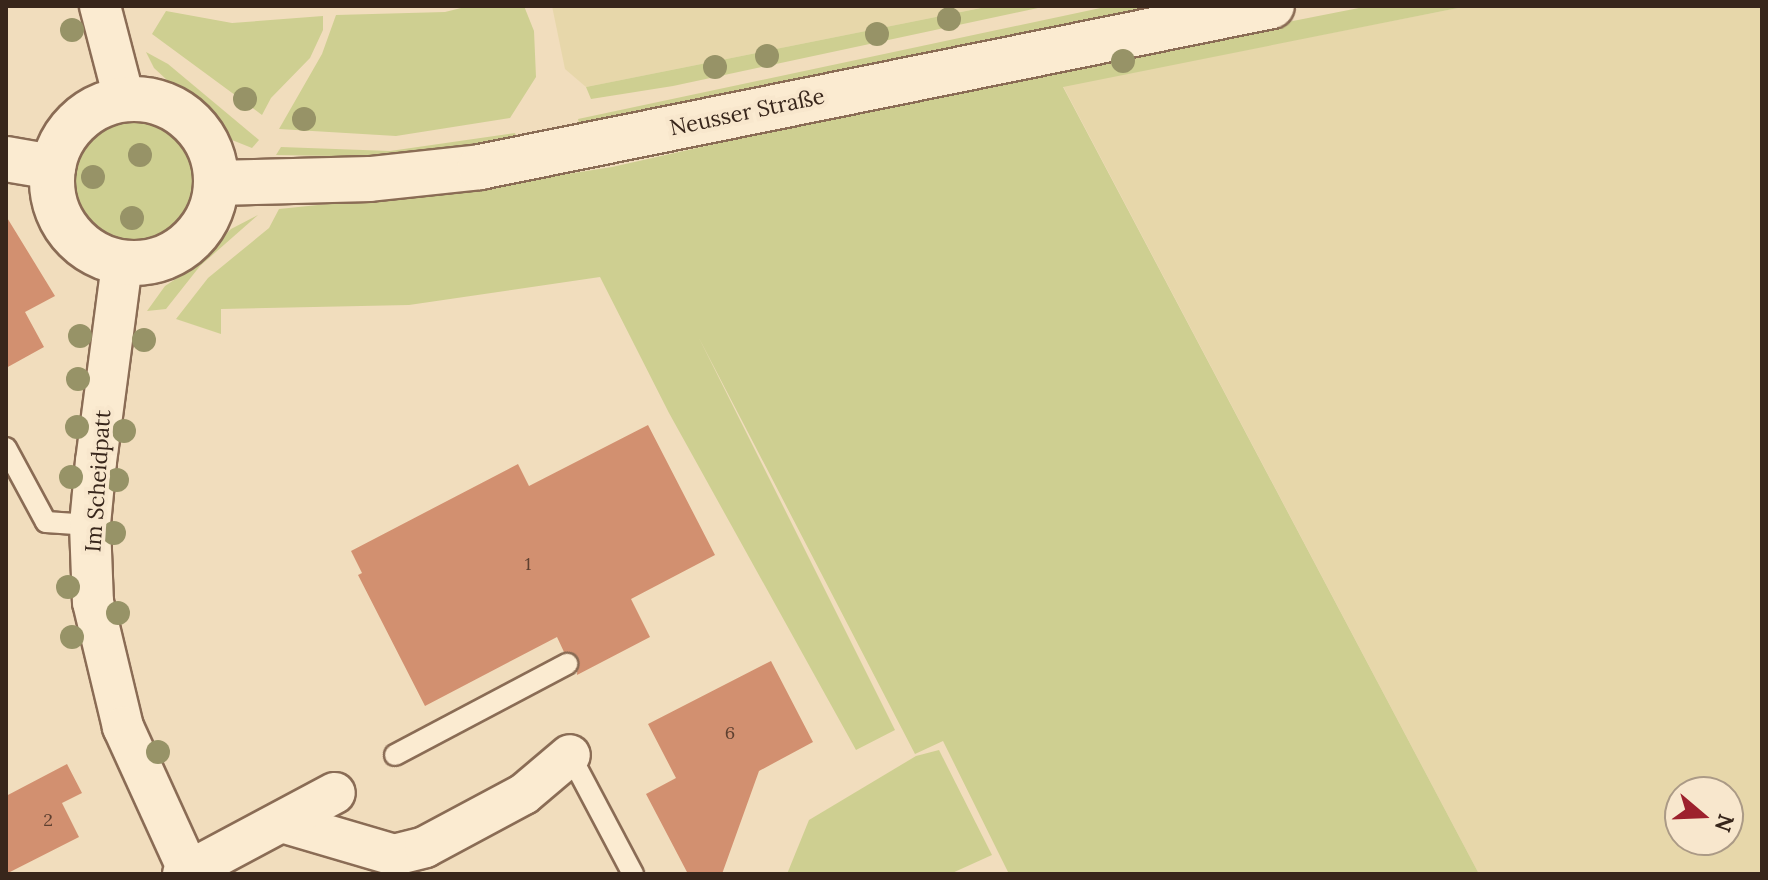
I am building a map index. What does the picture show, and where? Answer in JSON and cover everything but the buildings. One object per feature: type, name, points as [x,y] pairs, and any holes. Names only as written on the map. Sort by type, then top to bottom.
[{"type":"main road","name":"Neusser Straße","points":[[217,183],[370,179],[480,167],[1272,6]]},
{"type":"main road","points":[[124,98],[170,107],[196,125],[212,152],[217,183],[209,217],[188,245],[157,261],[122,264],[91,253],[67,230],[54,200],[53,167],[63,139],[82,117],[124,98]]},
{"type":"main road","points":[[6,159],[53,167]]},
{"type":"street","points":[[100,6],[124,98]]},
{"type":"street","name":"Im Scheidpatt","points":[[122,264],[90,525],[93,602],[112,690],[132,752],[187,873]]},
{"type":"street","points":[[282,822],[394,855],[425,847],[524,794],[570,755]]},
{"type":"street","points":[[187,873],[335,793]]},
{"type":"lane","points":[[6,448],[46,522],[90,525]]},
{"type":"lane","points":[[395,755],[567,664]]},
{"type":"lane","points":[[570,755],[633,874]]},
{"type":"shaded area","points":[[552,6],[991,6],[586,87],[565,69]]},
{"type":"shaded area","points":[[1468,6],[1762,6],[1762,874],[1479,874],[1063,86]]},
{"type":"green space","points":[[469,6],[524,6],[534,31],[536,77],[510,118],[396,136],[279,129],[322,54],[336,15],[445,12]]},
{"type":"green space","points":[[991,6],[1047,6],[673,86],[591,99],[586,87]]},
{"type":"green space","points":[[1110,6],[1157,6],[580,126],[578,119]]},
{"type":"green space","points":[[1369,6],[1468,6],[1063,87],[1479,874],[1009,874],[943,741],[915,754],[699,338],[895,730],[856,750],[669,413],[600,277],[409,305],[221,309],[221,334],[176,319],[208,278],[269,228],[279,209],[464,190],[612,167],[1053,68]]},
{"type":"green space","points":[[166,11],[232,23],[323,16],[323,30],[310,58],[271,98],[262,115],[152,34]]},
{"type":"green space","points":[[146,52],[168,64],[259,140],[252,148],[232,140],[154,68]]},
{"type":"green space","points":[[132,120],[156,124],[175,138],[189,157],[193,181],[189,205],[175,224],[156,238],[132,242],[108,238],[89,224],[75,205],[71,181],[75,157],[89,138],[108,124]]},
{"type":"green space","points":[[515,133],[517,139],[389,157],[276,155],[281,147],[390,151]]},
{"type":"green space","points":[[258,215],[200,266],[166,309],[147,311],[165,286],[191,269],[231,229]]},
{"type":"green space","points":[[939,750],[992,855],[950,874],[787,874],[809,820],[916,756]]}]
